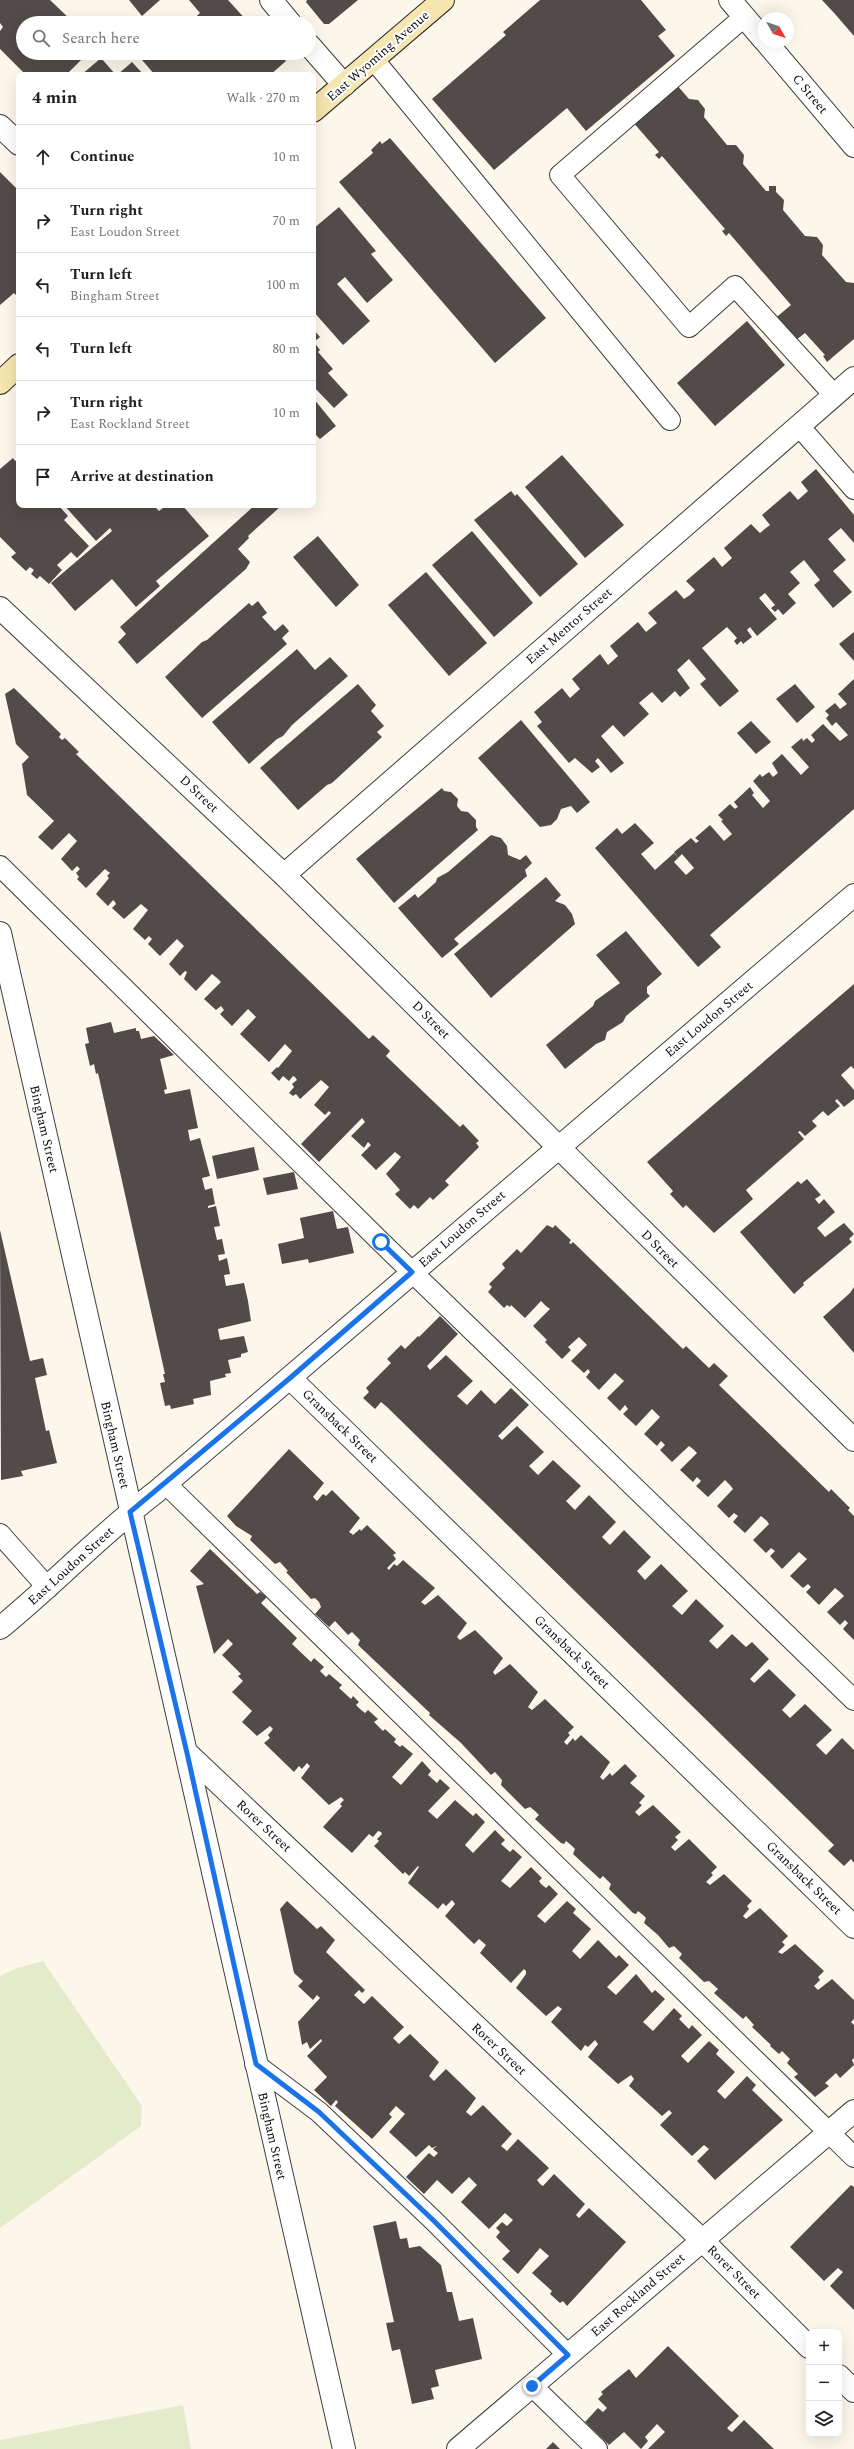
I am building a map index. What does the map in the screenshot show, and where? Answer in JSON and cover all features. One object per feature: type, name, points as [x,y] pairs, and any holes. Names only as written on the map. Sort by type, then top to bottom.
[{"type":"street","points":[[271,0],[284,16]]},
{"type":"street","name":"East Wyoming Avenue","points":[[316,108],[443,0]]},
{"type":"street","name":"C Street","points":[[730,0],[758,33]]},
{"type":"street","name":"C Street","points":[[771,48],[854,146]]},
{"type":"street","points":[[316,53],[344,85]]},
{"type":"street","points":[[0,126],[16,141]]},
{"type":"street","points":[[0,383],[16,368]]},
{"type":"street","name":"East Mentor Street","points":[[284,874],[854,378]]},
{"type":"street","name":"D Street","points":[[0,608],[284,874],[854,1440]]},
{"type":"street","name":"East Loudon Street","points":[[0,1628],[48,1588],[130,1512],[166,1484],[854,895]]},
{"type":"street","name":"Bingham Street","points":[[0,933],[130,1512],[187,1753],[344,2449]]},
{"type":"street","name":"Gransback Street","points":[[290,1378],[854,1927]]},
{"type":"street","name":"Rorer Street","points":[[187,1753],[702,2240],[806,2344]]},
{"type":"street","name":"East Rockland Street","points":[[458,2449],[854,2111]]},
{"type":"street","points":[[842,2379],[854,2391]]},
{"type":"lane","points":[[744,17],[560,175],[689,327],[735,286],[834,395]]},
{"type":"lane","points":[[374,60],[670,420]]},
{"type":"lane","points":[[799,426],[854,489]]},
{"type":"lane","points":[[0,866],[412,1272],[854,1700]]},
{"type":"lane","points":[[166,1484],[854,2157]]},
{"type":"lane","points":[[0,1534],[48,1588]]},
{"type":"lane","points":[[256,2064],[319,2112],[433,2220],[568,2355]]},
{"type":"lane","points":[[532,2386],[597,2449]]},
{"type":"green space","points":[[43,1961],[142,2106],[141,2126],[0,2228],[0,1976],[17,1968]]},
{"type":"green space","points":[[183,2405],[191,2449],[0,2449],[0,2440]]},
{"type":"building","points":[[0,0],[50,0],[67,16],[16,16],[16,60],[81,60],[69,72],[23,72],[0,49],[0,31],[3,27],[0,23]]},
{"type":"building","points":[[129,0],[160,0],[142,16]]},
{"type":"building","points":[[189,0],[228,0],[243,16],[197,16],[200,13]]},
{"type":"building","points":[[307,0],[358,0],[329,24],[324,24],[306,2]]},
{"type":"building","points":[[540,0],[641,0],[666,30],[658,36],[675,56],[586,131],[567,108],[494,170],[432,99],[506,35],[503,32]]},
{"type":"building","points":[[822,0],[854,0],[854,36],[835,14]]},
{"type":"building","points":[[99,60],[103,60],[113,72],[85,72]]},
{"type":"building","points":[[142,60],[286,61],[273,72],[152,72]]},
{"type":"building","points":[[132,62],[141,72],[120,72]]},
{"type":"building","points":[[676,84],[689,99],[698,100],[705,109],[704,117],[727,145],[736,145],[744,155],[743,164],[766,191],[769,191],[769,186],[776,186],[776,192],[784,200],[783,210],[805,236],[817,237],[823,245],[822,255],[846,282],[854,283],[854,339],[827,362],[823,356],[825,355],[805,333],[791,344],[772,321],[791,305],[729,233],[726,236],[722,231],[725,229],[662,156],[659,159],[655,155],[659,152],[632,121]]},
{"type":"building","points":[[390,138],[546,318],[495,363],[339,182],[373,153],[371,150],[380,141],[382,144]]},
{"type":"building","points":[[0,172],[16,188],[16,295],[14,293],[0,305]]},
{"type":"building","points":[[339,207],[376,251],[371,254],[393,280],[367,303],[345,277],[337,284],[370,321],[343,345],[316,314],[316,226]]},
{"type":"building","points":[[747,321],[785,365],[715,426],[677,383]]},
{"type":"building","points":[[316,332],[320,337],[316,340]]},
{"type":"building","points":[[316,345],[320,350],[318,352],[333,369],[328,373],[348,395],[334,408],[316,389]]},
{"type":"building","points":[[316,402],[336,426],[320,439],[316,435]]},
{"type":"building","points":[[562,455],[624,525],[585,558],[525,487]]},
{"type":"building","points":[[13,458],[15,461],[16,460],[16,508],[61,508],[68,516],[64,520],[89,546],[77,558],[71,552],[57,565],[62,570],[49,584],[40,576],[37,579],[31,574],[34,570],[30,567],[26,571],[11,557],[16,553],[0,537],[0,469]]},
{"type":"building","points":[[816,469],[854,515],[854,543],[841,528],[828,539],[846,560],[833,571],[852,592],[833,608],[814,585],[820,580],[804,560],[790,572],[800,583],[788,594],[796,603],[783,615],[778,609],[775,612],[771,608],[775,605],[765,593],[759,598],[777,619],[757,636],[750,627],[747,630],[752,637],[743,644],[741,641],[737,645],[734,641],[737,638],[727,627],[702,648],[739,691],[720,707],[700,684],[706,679],[689,659],[677,670],[690,688],[680,697],[675,691],[662,703],[652,692],[639,703],[649,714],[624,737],[613,725],[601,736],[624,763],[611,773],[598,758],[595,761],[600,767],[592,773],[575,758],[569,763],[537,726],[542,722],[534,712],[562,688],[570,698],[580,689],[572,679],[600,654],[608,665],[618,656],[610,646],[638,622],[646,632],[657,623],[648,613],[676,590],[684,599],[690,595],[695,590],[686,581],[714,557],[722,567],[732,558],[724,548],[751,524],[760,533],[770,525],[762,515],[790,491],[798,500],[808,491],[801,482]]},
{"type":"building","points":[[511,491],[515,496],[517,494],[578,564],[540,597],[474,520]]},
{"type":"building","points":[[67,508],[156,508],[159,511],[163,508],[185,508],[209,536],[156,581],[160,586],[136,607],[112,579],[75,611],[51,583],[112,531],[110,528],[96,541]]},
{"type":"building","points":[[252,508],[279,508],[248,536],[249,538],[238,549],[250,562],[246,569],[137,664],[118,642],[126,634],[120,627]]},
{"type":"building","points":[[472,531],[533,603],[494,637],[432,565]]},
{"type":"building","points":[[318,536],[359,585],[336,607],[293,557]]},
{"type":"building","points":[[426,572],[487,643],[449,676],[388,605]]},
{"type":"building","points":[[258,601],[267,613],[262,617],[275,631],[283,624],[289,631],[282,638],[287,644],[202,718],[165,677],[202,642],[207,640],[249,603],[252,606]]},
{"type":"building","points":[[854,632],[854,661],[839,644]]},
{"type":"building","points":[[297,649],[315,670],[330,657],[348,676],[292,725],[283,736],[277,739],[249,764],[212,722]]},
{"type":"building","points":[[854,679],[854,809],[710,935],[721,947],[698,967],[595,848],[617,828],[622,834],[635,823],[654,843],[641,854],[655,870],[674,853],[678,858],[674,852],[691,838],[696,843],[699,841],[695,838],[710,825],[724,841],[732,834],[718,815],[730,804],[735,809],[738,807],[734,802],[750,787],[754,793],[752,795],[763,808],[770,801],[753,781],[760,774],[762,777],[769,772],[773,777],[778,773],[772,763],[782,754],[801,775],[809,767],[791,747],[802,738],[803,741],[807,738],[812,743],[815,740],[811,735],[823,724],[840,741],[848,735],[836,722],[832,726],[826,718],[829,715],[825,711],[835,703],[840,709],[847,704],[838,694]],"holes":[[[682,854],[694,868],[686,875],[674,862]]]},
{"type":"building","points":[[358,684],[376,705],[371,711],[384,726],[377,732],[382,737],[332,783],[327,785],[298,810],[260,768]]},
{"type":"building","points":[[795,684],[815,707],[797,723],[776,699]]},
{"type":"building","points":[[14,688],[61,734],[59,737],[62,740],[65,738],[79,752],[76,754],[369,1039],[373,1035],[390,1051],[386,1056],[460,1127],[463,1124],[479,1141],[476,1143],[479,1147],[445,1181],[449,1185],[433,1200],[430,1197],[418,1209],[414,1205],[410,1209],[395,1194],[400,1190],[386,1174],[401,1157],[395,1152],[376,1170],[361,1155],[371,1145],[368,1142],[364,1148],[351,1136],[365,1122],[362,1118],[319,1162],[301,1144],[331,1113],[329,1111],[325,1115],[314,1105],[329,1087],[321,1080],[300,1099],[296,1094],[293,1096],[289,1093],[294,1087],[292,1084],[297,1080],[295,1077],[293,1076],[289,1081],[283,1076],[279,1081],[271,1073],[277,1067],[278,1068],[292,1051],[285,1044],[269,1062],[240,1034],[256,1017],[248,1009],[232,1026],[220,1014],[224,1010],[221,1006],[216,1010],[204,999],[221,982],[217,978],[212,974],[196,991],[184,979],[187,972],[185,971],[180,976],[169,964],[184,946],[177,939],[160,956],[148,944],[152,939],[149,936],[145,940],[133,929],[148,910],[141,904],[124,919],[112,908],[116,904],[113,900],[108,906],[96,894],[109,878],[107,876],[110,873],[105,869],[86,888],[77,879],[79,877],[76,873],[80,869],[77,866],[72,871],[61,859],[77,841],[69,833],[52,850],[38,837],[54,821],[27,795],[22,764],[29,757],[16,744],[5,694]]},
{"type":"building","points":[[521,720],[590,802],[577,813],[571,806],[561,809],[557,819],[551,825],[540,827],[478,758]]},
{"type":"building","points":[[751,721],[771,742],[756,754],[737,733]]},
{"type":"building","points":[[442,788],[444,791],[451,792],[458,799],[457,806],[461,811],[468,812],[476,820],[476,827],[478,830],[394,903],[356,859]]},
{"type":"building","points":[[491,835],[501,838],[507,846],[508,855],[520,860],[526,855],[532,863],[525,870],[527,876],[454,939],[459,944],[442,958],[398,908],[415,894],[418,898],[436,882],[437,878],[448,872]]},
{"type":"building","points":[[546,877],[561,895],[555,901],[565,905],[572,914],[575,924],[491,998],[454,954]]},
{"type":"building","points":[[626,931],[662,974],[647,987],[647,993],[650,996],[626,1016],[623,1022],[607,1032],[605,1040],[596,1044],[565,1069],[546,1045],[593,1006],[595,1001],[620,983],[596,955]]},
{"type":"building","points":[[854,984],[854,1069],[851,1066],[841,1075],[854,1090],[854,1099],[844,1107],[837,1099],[835,1101],[840,1106],[828,1116],[823,1111],[812,1121],[817,1126],[805,1136],[800,1131],[798,1132],[804,1139],[746,1190],[753,1199],[714,1233],[686,1205],[683,1208],[670,1194],[673,1191],[647,1162]]},
{"type":"building","points":[[111,1022],[114,1033],[136,1028],[136,1031],[139,1031],[141,1039],[154,1036],[174,1055],[160,1059],[167,1089],[164,1090],[165,1094],[190,1089],[198,1128],[188,1130],[190,1141],[200,1138],[210,1176],[202,1178],[205,1190],[212,1188],[215,1204],[208,1206],[208,1208],[216,1206],[220,1226],[214,1227],[217,1240],[222,1239],[225,1254],[218,1255],[219,1261],[227,1258],[230,1274],[224,1275],[226,1286],[244,1283],[248,1301],[251,1321],[218,1329],[220,1340],[244,1336],[248,1352],[241,1354],[241,1357],[228,1360],[231,1373],[225,1374],[226,1377],[210,1381],[211,1395],[193,1399],[194,1404],[171,1409],[170,1405],[165,1406],[160,1383],[165,1382],[163,1374],[165,1374],[98,1073],[96,1074],[94,1064],[90,1066],[85,1044],[89,1043],[86,1028]]},
{"type":"building","points":[[254,1147],[259,1170],[217,1179],[212,1156]]},
{"type":"building","points":[[294,1172],[298,1189],[267,1195],[263,1178]]},
{"type":"building","points":[[807,1179],[821,1195],[815,1199],[819,1204],[824,1199],[835,1212],[817,1228],[825,1237],[844,1223],[854,1234],[849,1239],[852,1242],[803,1283],[804,1285],[794,1294],[740,1232],[798,1181],[801,1184]]},
{"type":"building","points":[[333,1211],[337,1229],[348,1227],[354,1253],[309,1263],[308,1259],[282,1264],[278,1244],[304,1238],[300,1218]]},
{"type":"building","points":[[547,1225],[553,1228],[555,1225],[571,1240],[569,1243],[571,1244],[573,1242],[683,1349],[686,1346],[709,1368],[714,1363],[728,1376],[719,1385],[829,1492],[831,1489],[850,1508],[848,1510],[854,1516],[854,1640],[843,1629],[848,1623],[845,1620],[840,1625],[827,1612],[844,1596],[835,1588],[819,1605],[806,1592],[811,1587],[808,1584],[803,1588],[790,1576],[807,1559],[799,1552],[782,1569],[770,1556],[775,1551],[771,1548],[766,1553],[753,1540],[769,1524],[767,1521],[761,1516],[745,1533],[733,1522],[738,1516],[734,1513],[729,1518],[717,1506],[733,1489],[725,1480],[708,1497],[696,1486],[701,1481],[697,1477],[693,1482],[680,1470],[697,1453],[689,1446],[672,1462],[660,1450],[665,1445],[661,1441],[657,1446],[644,1434],[660,1417],[652,1409],[636,1426],[623,1414],[628,1409],[625,1405],[620,1411],[607,1398],[624,1381],[615,1373],[599,1390],[586,1377],[590,1372],[588,1369],[584,1373],[571,1361],[587,1345],[579,1337],[568,1347],[571,1350],[562,1359],[545,1342],[547,1340],[533,1326],[550,1309],[541,1301],[525,1318],[511,1305],[510,1307],[507,1305],[504,1308],[488,1292],[492,1287],[489,1284],[505,1268],[502,1264],[517,1249],[521,1253]]},
{"type":"building","points":[[0,1230],[30,1361],[43,1358],[47,1375],[35,1378],[46,1431],[49,1430],[57,1463],[21,1471],[23,1476],[1,1480]]},
{"type":"building","points":[[854,1287],[854,1353],[823,1317],[850,1293]]},
{"type":"building","points":[[440,1316],[458,1334],[427,1366],[430,1370],[446,1355],[473,1381],[457,1396],[467,1405],[481,1390],[495,1404],[511,1388],[529,1405],[498,1436],[502,1440],[517,1426],[544,1452],[529,1466],[538,1475],[553,1460],[581,1486],[566,1501],[575,1510],[589,1495],[616,1522],[602,1537],[610,1545],[624,1530],[651,1557],[637,1571],[645,1580],[661,1564],[688,1591],[672,1606],[682,1615],[696,1599],[724,1626],[709,1641],[717,1649],[732,1634],[746,1647],[752,1642],[769,1659],[750,1679],[754,1683],[769,1669],[796,1695],[782,1710],[790,1718],[805,1704],[832,1730],[816,1745],[826,1755],[842,1738],[854,1750],[854,1863],[851,1859],[844,1866],[828,1851],[834,1845],[387,1407],[381,1402],[375,1409],[363,1398],[369,1392],[366,1388],[391,1363],[387,1359],[401,1345],[405,1349]]},
{"type":"building","points":[[289,1449],[324,1483],[313,1497],[317,1501],[323,1494],[326,1496],[332,1490],[360,1518],[349,1532],[353,1535],[360,1529],[361,1531],[367,1525],[396,1553],[393,1555],[396,1559],[387,1568],[389,1570],[394,1564],[397,1566],[403,1560],[435,1588],[421,1602],[425,1605],[438,1595],[467,1623],[457,1637],[460,1640],[475,1630],[503,1658],[493,1672],[495,1675],[510,1664],[538,1692],[528,1707],[532,1710],[545,1699],[574,1727],[568,1733],[570,1735],[564,1742],[567,1745],[573,1738],[575,1741],[581,1735],[610,1762],[600,1777],[603,1780],[610,1773],[612,1776],[625,1764],[637,1776],[630,1783],[645,1796],[639,1803],[642,1805],[635,1812],[639,1816],[653,1805],[681,1832],[675,1837],[678,1840],[671,1847],[675,1851],[689,1839],[717,1867],[711,1873],[713,1875],[706,1882],[710,1885],[724,1874],[752,1901],[747,1906],[749,1909],[743,1916],[746,1919],[760,1908],[788,1936],[782,1942],[785,1945],[778,1952],[782,1954],[795,1944],[824,1971],[818,1977],[820,1980],[814,1986],[818,1990],[832,1979],[854,2000],[854,2019],[851,2022],[854,2025],[854,2058],[852,2060],[854,2065],[840,2078],[836,2073],[825,2083],[829,2086],[815,2097],[794,2077],[798,2074],[787,2063],[790,2059],[782,2051],[779,2054],[752,2027],[754,2025],[746,2016],[743,2019],[714,1993],[718,1989],[709,1981],[704,1982],[679,1958],[682,1954],[674,1946],[669,1948],[658,1935],[644,1923],[646,1918],[643,1915],[638,1911],[636,1914],[633,1913],[609,1889],[611,1884],[603,1876],[600,1879],[573,1854],[575,1849],[571,1845],[566,1841],[564,1844],[561,1843],[535,1819],[539,1815],[530,1807],[525,1809],[501,1785],[502,1780],[495,1772],[491,1775],[461,1743],[429,1715],[430,1713],[358,1645],[360,1640],[352,1632],[348,1635],[335,1621],[329,1627],[315,1614],[321,1607],[319,1602],[315,1598],[311,1599],[286,1572],[288,1571],[280,1562],[275,1564],[250,1540],[252,1536],[236,1526],[227,1516]]},
{"type":"building","points":[[210,1549],[257,1594],[260,1592],[267,1597],[261,1603],[297,1638],[292,1644],[311,1662],[314,1658],[324,1667],[320,1671],[326,1677],[329,1674],[342,1685],[339,1688],[351,1699],[353,1696],[359,1702],[356,1705],[360,1709],[365,1713],[368,1710],[378,1719],[374,1722],[383,1731],[385,1729],[396,1739],[394,1742],[400,1747],[402,1745],[413,1754],[392,1777],[401,1785],[422,1761],[431,1771],[428,1775],[437,1783],[440,1779],[450,1788],[428,1811],[437,1819],[455,1800],[473,1816],[476,1813],[485,1822],[465,1845],[473,1853],[495,1830],[505,1840],[501,1844],[510,1852],[513,1849],[522,1857],[501,1881],[510,1888],[531,1867],[542,1878],[539,1881],[541,1884],[546,1888],[549,1885],[558,1894],[537,1916],[545,1923],[567,1901],[576,1909],[573,1913],[591,1929],[572,1951],[580,1959],[598,1940],[616,1958],[619,1955],[629,1965],[607,1987],[616,1995],[636,1974],[652,1993],[655,1990],[665,1999],[643,2022],[653,2031],[674,2008],[682,2016],[679,2019],[689,2029],[692,2025],[702,2035],[681,2056],[688,2063],[709,2041],[719,2050],[716,2054],[735,2072],[717,2091],[725,2099],[747,2076],[756,2085],[752,2090],[783,2120],[715,2180],[697,2161],[709,2149],[704,2145],[692,2156],[660,2125],[672,2113],[669,2110],[662,2116],[629,2086],[634,2079],[631,2075],[618,2084],[588,2057],[598,2044],[595,2040],[588,2047],[585,2045],[581,2051],[551,2022],[562,2009],[558,2006],[546,2016],[516,1988],[526,1974],[524,1969],[511,1983],[480,1953],[486,1945],[479,1939],[474,1944],[445,1916],[455,1904],[452,1900],[446,1906],[443,1903],[438,1909],[408,1883],[419,1867],[418,1866],[409,1876],[405,1872],[403,1874],[374,1846],[379,1841],[377,1839],[382,1834],[381,1832],[378,1831],[373,1837],[369,1834],[352,1853],[323,1827],[342,1806],[340,1804],[344,1800],[341,1797],[329,1805],[301,1778],[310,1766],[307,1763],[302,1769],[299,1766],[294,1772],[264,1743],[270,1738],[268,1735],[273,1729],[270,1726],[257,1736],[242,1722],[252,1711],[232,1692],[243,1681],[238,1676],[241,1674],[222,1655],[233,1644],[228,1639],[214,1654],[196,1586],[204,1584],[190,1571]]},
{"type":"building","points":[[287,1901],[317,1929],[321,1926],[335,1940],[326,1952],[365,1990],[362,1993],[359,1990],[354,1995],[364,2004],[372,1996],[404,2027],[393,2038],[399,2044],[410,2034],[439,2062],[429,2076],[434,2081],[446,2069],[476,2098],[466,2112],[471,2116],[483,2105],[512,2134],[501,2146],[507,2151],[518,2139],[549,2168],[537,2180],[540,2184],[543,2186],[554,2174],[585,2204],[576,2215],[579,2218],[589,2208],[626,2242],[567,2306],[563,2301],[560,2303],[550,2294],[552,2291],[532,2273],[549,2256],[540,2248],[518,2274],[502,2259],[510,2251],[496,2237],[500,2232],[496,2228],[502,2222],[507,2226],[513,2220],[505,2213],[489,2229],[461,2202],[477,2185],[469,2177],[452,2194],[437,2180],[424,2194],[406,2177],[429,2153],[434,2157],[438,2153],[433,2149],[437,2146],[432,2148],[429,2145],[416,2157],[389,2132],[405,2114],[396,2106],[389,2114],[392,2117],[372,2139],[335,2106],[338,2102],[336,2100],[331,2106],[314,2090],[327,2077],[307,2056],[322,2041],[321,2039],[310,2049],[307,2042],[302,2045],[298,2022],[320,1998],[317,1995],[313,2000],[298,1986],[303,1981],[294,1973],[280,1909]]},
{"type":"building","points":[[851,2185],[854,2187],[854,2310],[830,2286],[843,2272],[838,2268],[824,2281],[790,2247]]},
{"type":"building","points":[[396,2221],[400,2239],[407,2238],[409,2248],[420,2246],[441,2265],[447,2292],[452,2292],[459,2321],[473,2318],[482,2359],[435,2370],[439,2386],[431,2388],[434,2399],[412,2404],[400,2349],[392,2351],[386,2323],[394,2322],[373,2226]]},
{"type":"building","points":[[668,2346],[739,2416],[727,2428],[729,2430],[732,2432],[744,2420],[774,2449],[648,2449],[665,2432],[657,2424],[645,2437],[648,2441],[641,2449],[624,2432],[609,2445],[585,2422],[598,2408],[603,2412],[607,2408],[598,2399],[603,2394],[601,2392],[629,2369],[636,2378]]},
{"type":"building","points":[[553,2442],[560,2449],[546,2449]]},
{"type":"route","points":[[381,1242],[412,1272],[166,1484],[130,1512],[187,1753],[256,2064],[319,2112],[433,2220],[568,2355],[532,2386]]}]
